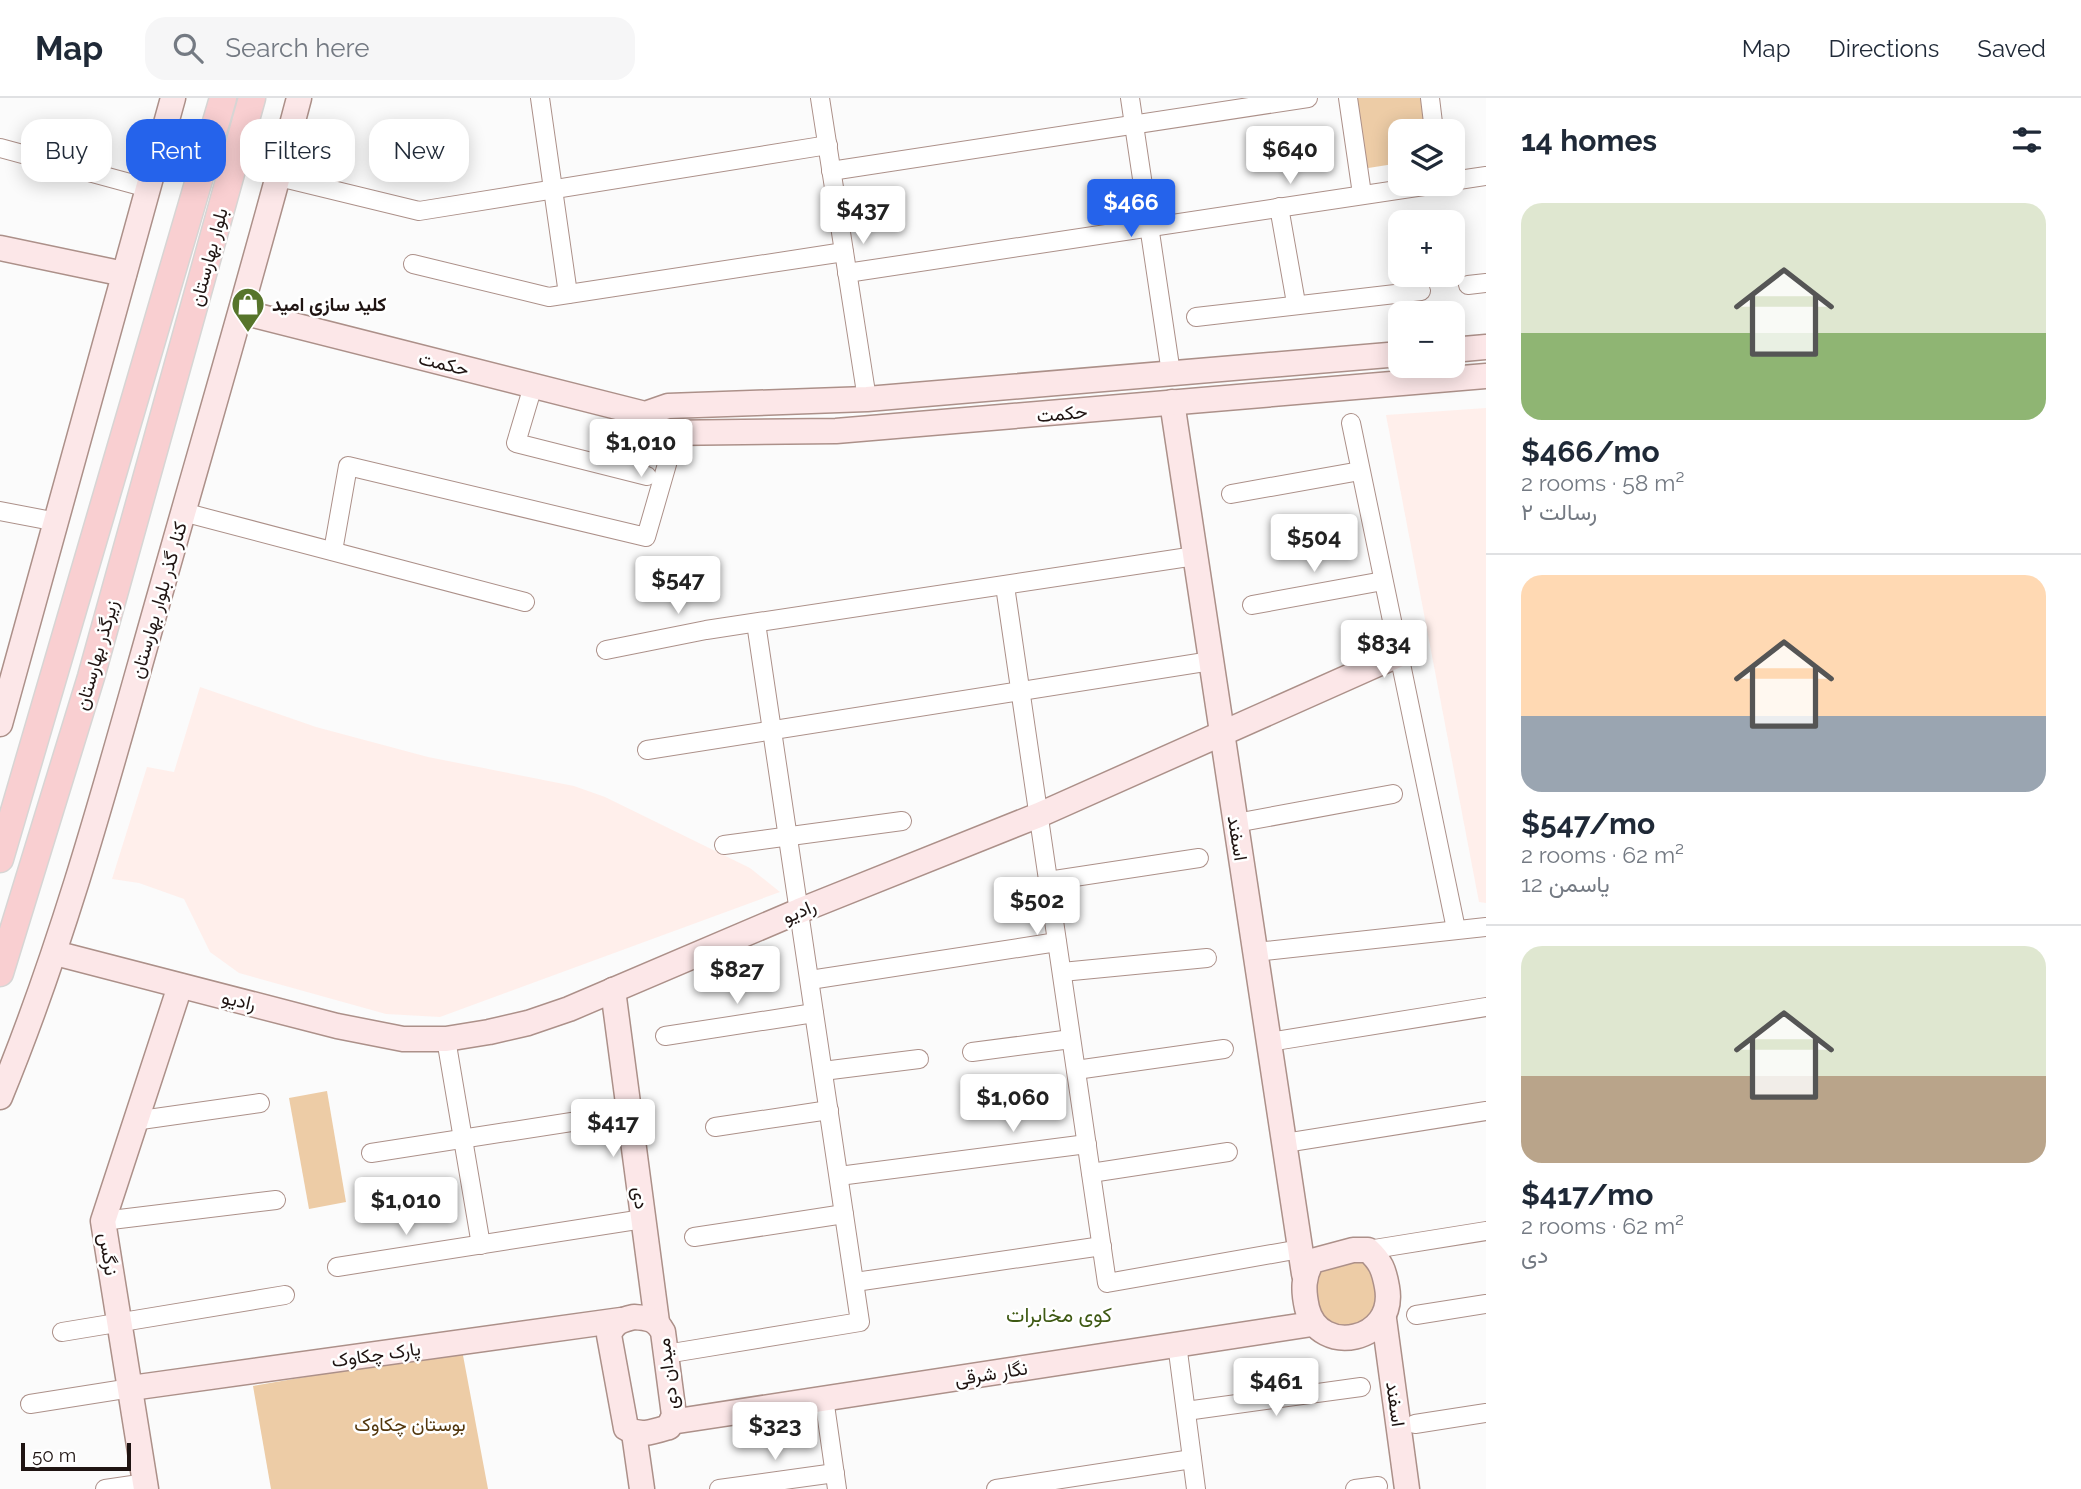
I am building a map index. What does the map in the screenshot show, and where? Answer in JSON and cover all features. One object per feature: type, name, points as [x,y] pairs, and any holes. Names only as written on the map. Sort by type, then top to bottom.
[{"type":"main road","name":"بلوار بهارستان","points":[[158,327],[223,98]]},
{"type":"main road","name":"بلوار بهارستان","points":[[187,335],[252,98]]},
{"type":"main road","name":"زیرگذر بهارستان","points":[[0,859],[158,327]]},
{"type":"main road","name":"زیرگذر بهارستان","points":[[0,973],[91,677],[187,335]]},
{"type":"street","points":[[0,724],[173,98]]},
{"type":"street","name":"کنار گذر بلوار بهارستان","points":[[294,119],[299,98]]},
{"type":"street","points":[[540,98],[568,294]]},
{"type":"street","points":[[820,98],[867,399]]},
{"type":"street","points":[[1130,98],[1171,373]]},
{"type":"street","points":[[831,171],[1308,98]]},
{"type":"street","points":[[1348,98],[1362,194]]},
{"type":"street","points":[[1430,98],[1433,119]]},
{"type":"street","points":[[300,182],[419,211],[828,145]]},
{"type":"street","points":[[0,148],[148,188]]},
{"type":"street","points":[[1465,179],[1486,176]]},
{"type":"street","name":"کنار گذر بلوار بهارستان","points":[[0,1097],[55,953],[107,783],[278,182]]},
{"type":"street","points":[[847,273],[1388,191]]},
{"type":"street","points":[[1279,207],[1296,303]]},
{"type":"street","points":[[0,248],[124,274]]},
{"type":"street","points":[[413,264],[549,296],[844,252]]},
{"type":"street","points":[[1196,317],[1296,303],[1421,291]]},
{"type":"street","name":"حکمت","points":[[242,312],[645,415],[661,433],[836,431],[1486,376]]},
{"type":"street","points":[[1465,349],[1486,347]]},
{"type":"street","name":"حکمت","points":[[645,415],[668,406],[867,399],[1388,355]]},
{"type":"street","points":[[1385,384],[1388,374]]},
{"type":"street","points":[[533,386],[516,443],[647,476]]},
{"type":"street","name":"اسفند","points":[[1172,402],[1304,1274]]},
{"type":"street","points":[[1351,423],[1456,929]]},
{"type":"street","points":[[333,551],[348,467],[646,537],[676,433]]},
{"type":"street","points":[[1231,494],[1360,471]]},
{"type":"street","points":[[0,511],[57,522]]},
{"type":"street","points":[[183,512],[525,602]]},
{"type":"street","points":[[606,650],[756,623],[1195,556]]},
{"type":"street","points":[[1252,605],[1383,581]]},
{"type":"street","points":[[1005,586],[1107,1283],[1300,1248]]},
{"type":"street","points":[[666,1354],[860,1322],[756,623]]},
{"type":"street","name":"رادیو","points":[[55,953],[403,1039],[446,1039],[528,1023],[1039,815],[1398,654]]},
{"type":"street","points":[[647,750],[1211,661]]},
{"type":"street","points":[[1236,823],[1393,794]]},
{"type":"street","points":[[724,845],[902,821]]},
{"type":"street","points":[[1048,881],[1199,858]]},
{"type":"street","points":[[1256,952],[1486,927]]},
{"type":"street","points":[[810,980],[1057,942]]},
{"type":"street","points":[[1062,972],[1207,958]]},
{"type":"street","name":"نرگس","points":[[146,1486],[103,1221],[180,986]]},
{"type":"street","name":"دی","points":[[613,990],[657,1322]]},
{"type":"street","points":[[1269,1042],[1486,1007]]},
{"type":"street","points":[[665,1036],[814,1013]]},
{"type":"street","points":[[446,1039],[481,1245]]},
{"type":"street","points":[[972,1052],[1071,1039]]},
{"type":"street","points":[[1076,1070],[1224,1049]]},
{"type":"street","points":[[823,1071],[919,1059]]},
{"type":"street","points":[[134,1121],[260,1103]]},
{"type":"street","points":[[715,1127],[829,1110]]},
{"type":"street","points":[[1284,1143],[1486,1111]]},
{"type":"street","points":[[371,1153],[597,1118]]},
{"type":"street","points":[[839,1176],[1087,1144]]},
{"type":"street","points":[[1091,1173],[1228,1152]]},
{"type":"street","points":[[103,1221],[276,1200]]},
{"type":"street","points":[[694,1237],[845,1214]]},
{"type":"street","points":[[337,1267],[643,1219]]},
{"type":"street","points":[[1367,1250],[1381,1262],[1384,1272],[1390,1306],[1384,1319],[1371,1331],[1338,1338],[1324,1334],[1312,1324],[1304,1290],[1304,1274],[1312,1261],[1343,1252],[1486,1231]]},
{"type":"street","points":[[855,1282],[1102,1246]]},
{"type":"street","points":[[62,1332],[285,1296]]},
{"type":"street","points":[[1416,1315],[1486,1304]]},
{"type":"street","name":"میدان دی","points":[[621,1320],[647,1318],[657,1322],[663,1332],[674,1415],[669,1427],[634,1433]]},
{"type":"street","name":"اسفند","points":[[1384,1319],[1407,1489]]},
{"type":"street","points":[[621,1320],[613,1326],[609,1335],[626,1428],[634,1433],[642,1489]]},
{"type":"street","name":"پارک چکاوک","points":[[131,1388],[621,1320]]},
{"type":"street","name":"نگار شرقی","points":[[671,1422],[1312,1324]]},
{"type":"street","points":[[1177,1344],[1196,1489]]},
{"type":"street","points":[[30,1404],[131,1388]]},
{"type":"street","points":[[1186,1411],[1361,1388]]},
{"type":"street","points":[[719,1489],[836,1481],[824,1398]]},
{"type":"street","points":[[1415,1424],[1486,1413]]},
{"type":"street","points":[[1004,1488],[1192,1459]]},
{"type":"street","points":[[106,1489],[146,1486]]},
{"type":"street","points":[[1355,1489],[1378,1486]]},
{"type":"shaded area","points":[[1486,408],[1486,903],[1479,902],[1386,415]]},
{"type":"shaded area","points":[[200,687],[316,727],[428,757],[574,786],[605,797],[750,868],[780,892],[440,1017],[386,1014],[239,973],[210,952],[184,899],[139,883],[112,879],[147,767],[174,772]]},
{"type":"green space","points":[[1352,98],[1426,98],[1429,119],[1388,119],[1388,165],[1362,169]]},
{"type":"green space","points":[[327,1091],[346,1202],[309,1209],[289,1098]]},
{"type":"green space","points":[[1362,1260],[1377,1270],[1375,1324],[1335,1331],[1318,1324],[1316,1269]]},
{"type":"green space","name":"بوستان چکاوک","points":[[462,1350],[488,1489],[271,1489],[253,1386]]},
{"type":"place","name":"کلید سازی امید","points":[[248,334]]},
{"type":"district","name":"کوی مخابرات","points":[[1059,1314]]}]
